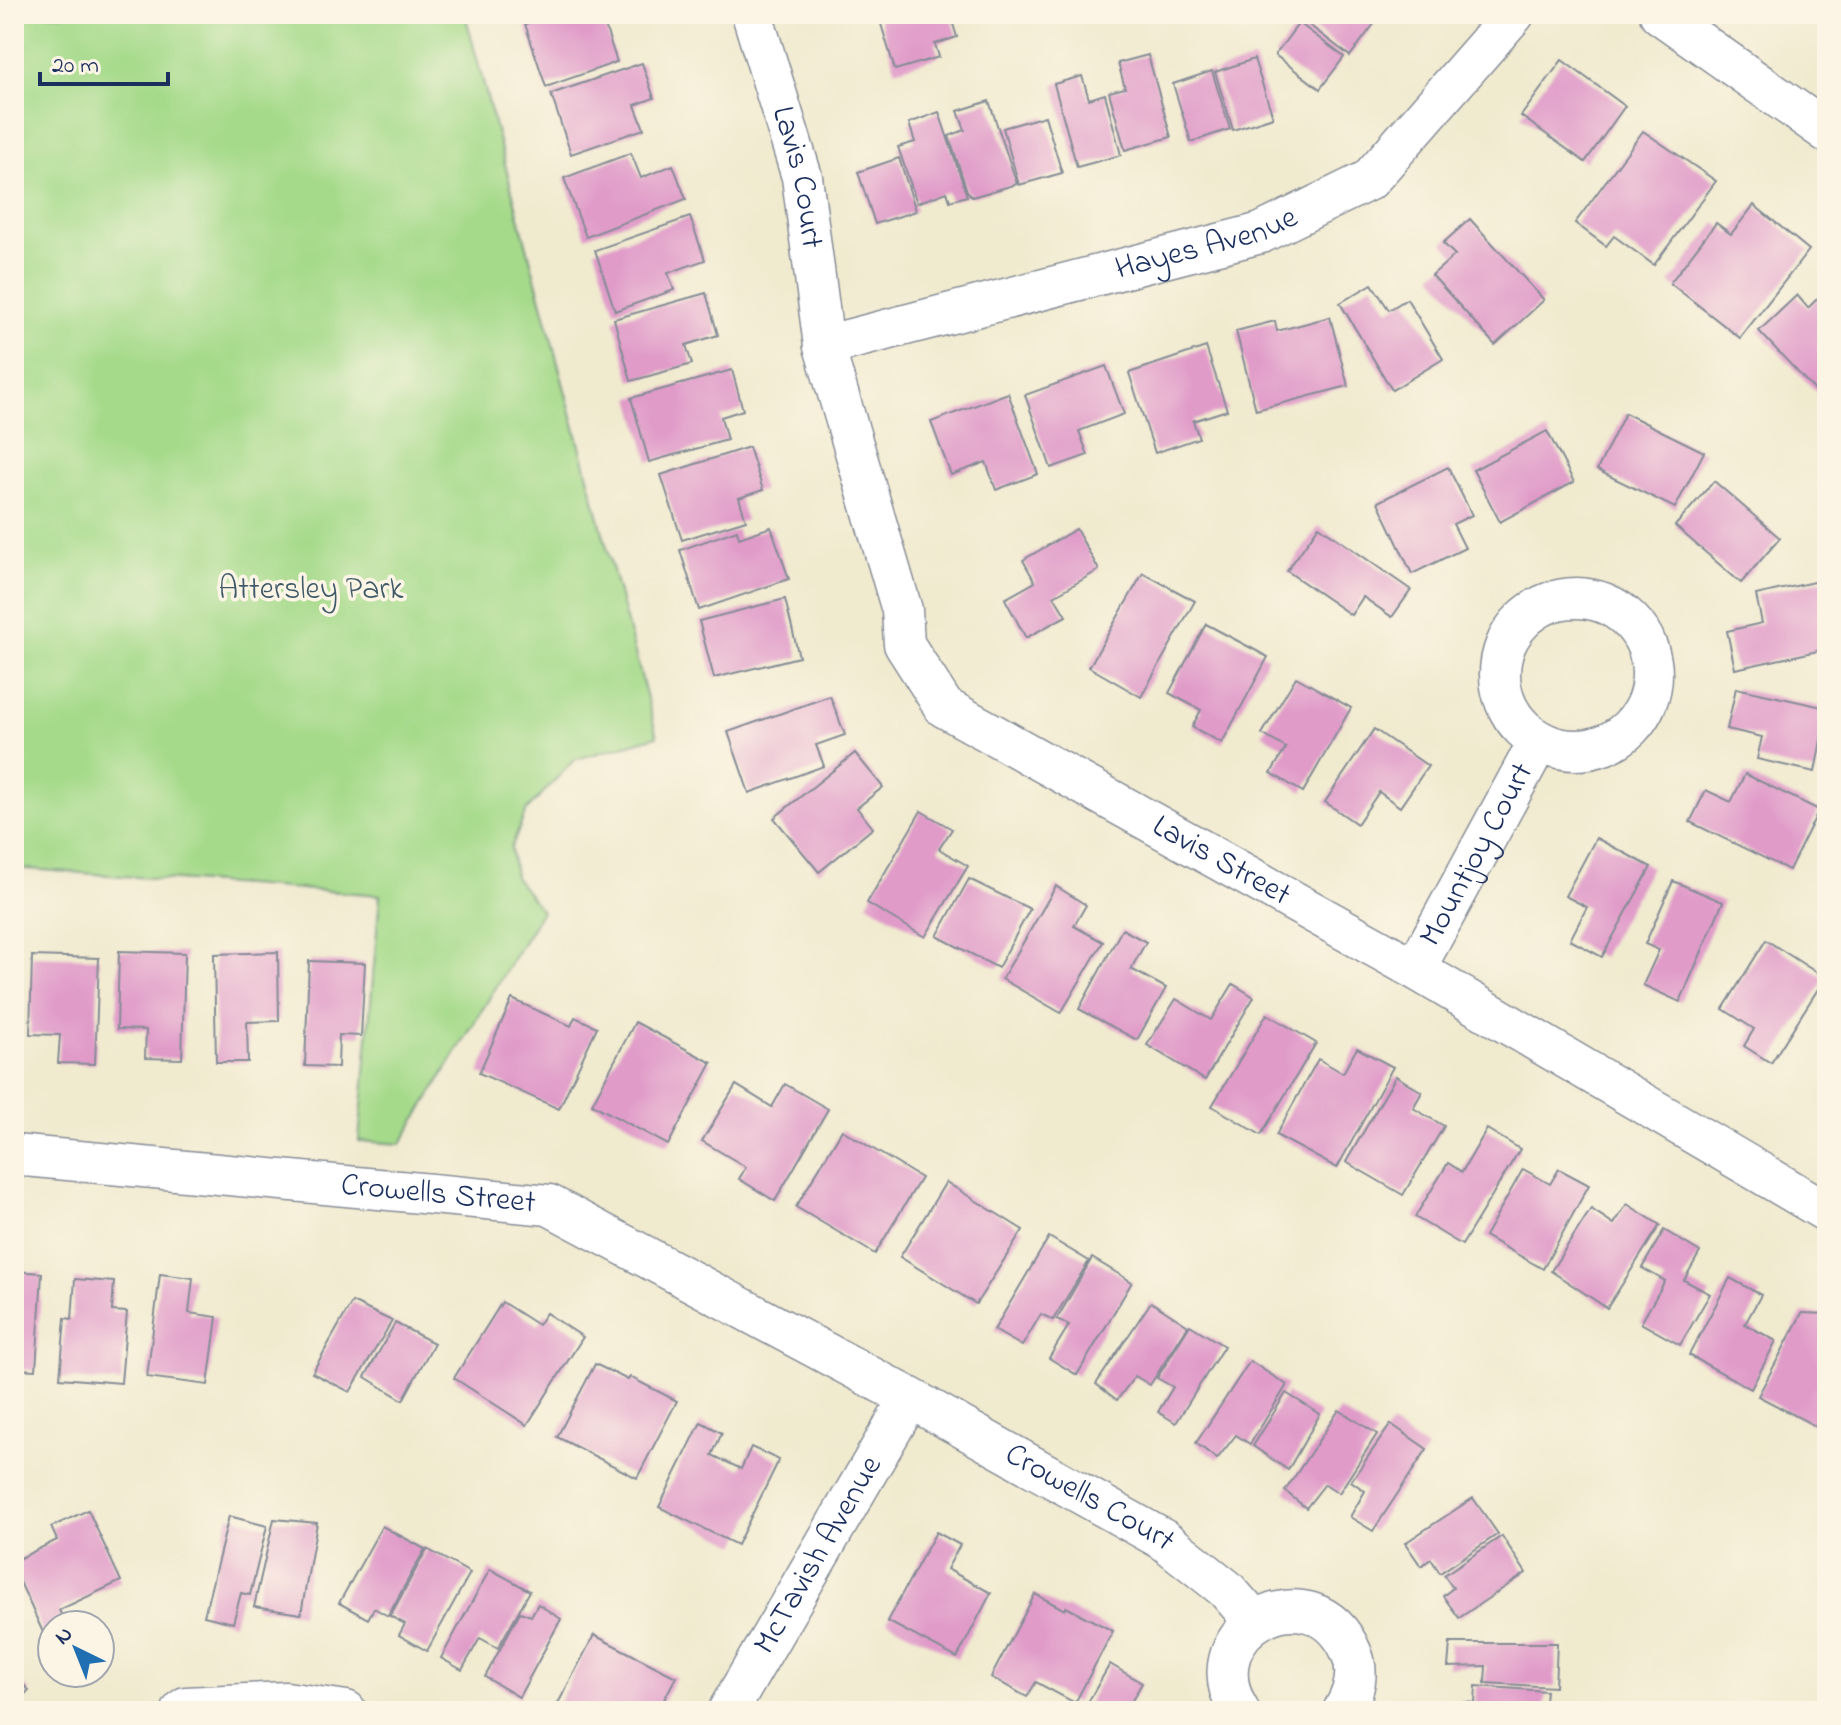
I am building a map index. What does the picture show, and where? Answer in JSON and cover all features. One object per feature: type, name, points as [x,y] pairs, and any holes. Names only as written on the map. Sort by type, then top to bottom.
[{"type":"street","name":"Lavis Court","points":[[752,14],[802,177],[824,346]]},
{"type":"street","name":"Hayes Avenue","points":[[824,346],[1261,233],[1369,180],[1514,14]]},
{"type":"street","points":[[1660,14],[1827,132]]},
{"type":"street","name":"Lavis Street","points":[[824,346],[902,610],[904,644],[944,707],[1415,969],[1827,1212]]},
{"type":"street","name":"Mountjoy Court","points":[[1415,969],[1539,741]]},
{"type":"street","name":"Crowells Street","points":[[14,1155],[549,1205],[910,1398]]},
{"type":"street","name":"Crowells Court","points":[[910,1398],[1164,1540],[1226,1589],[1254,1621]]},
{"type":"street","name":"McTavish Avenue","points":[[728,1711],[910,1398]]},
{"type":"street","points":[[1239,1711],[1231,1698],[1227,1677],[1229,1655],[1239,1636],[1254,1621],[1273,1612],[1294,1610],[1314,1613],[1332,1624],[1346,1639],[1354,1658],[1356,1679],[1343,1711]]},
{"type":"street","points":[[182,1711],[186,1707],[286,1702],[346,1711]]},
{"type":"green space","name":"Attersley Park","points":[[14,14],[465,14],[657,736],[574,760],[526,811],[511,848],[515,877],[542,911],[401,1144],[359,1141],[380,895],[14,868]]},
{"type":"building","points":[[556,14],[628,14],[629,18],[605,26],[617,62],[546,87],[525,24]]},
{"type":"building","points":[[878,14],[950,14],[957,37],[935,44],[939,57],[895,70]]},
{"type":"building","points":[[1310,14],[1361,14],[1374,24],[1350,56],[1304,21]]},
{"type":"building","points":[[1299,23],[1344,57],[1320,89],[1275,55]]},
{"type":"building","points":[[1148,55],[1171,137],[1125,150],[1109,92],[1125,88],[1118,63]]},
{"type":"building","points":[[1254,59],[1273,117],[1233,130],[1215,72]]},
{"type":"building","points":[[1562,60],[1625,106],[1585,162],[1521,116]]},
{"type":"building","points":[[642,63],[654,98],[635,105],[644,129],[571,154],[551,94]]},
{"type":"building","points":[[1212,71],[1230,129],[1191,142],[1173,84]]},
{"type":"building","points":[[1082,76],[1089,99],[1105,94],[1121,155],[1077,167],[1054,84]]},
{"type":"building","points":[[989,101],[1017,184],[972,197],[967,191],[949,136],[965,130],[958,111]]},
{"type":"building","points":[[939,112],[967,196],[950,201],[947,192],[917,203],[898,147],[915,142],[909,123]]},
{"type":"building","points":[[1045,116],[1062,173],[1019,185],[1003,128]]},
{"type":"building","points":[[1643,131],[1716,181],[1654,265],[1614,236],[1606,246],[1575,223]]},
{"type":"building","points":[[631,153],[641,178],[673,165],[686,199],[586,237],[564,178]]},
{"type":"building","points":[[899,158],[916,211],[875,224],[858,172]]},
{"type":"building","points":[[1754,205],[1809,250],[1740,338],[1670,283],[1716,223],[1731,234]]},
{"type":"building","points":[[690,217],[705,260],[668,273],[674,290],[615,311],[595,250]]},
{"type":"building","points":[[1470,219],[1544,300],[1495,345],[1432,275],[1455,255],[1443,243]]},
{"type":"building","points":[[1372,284],[1389,310],[1407,299],[1443,359],[1392,390],[1340,303]]},
{"type":"building","points":[[1827,289],[1827,395],[1823,399],[1759,331],[1797,295],[1808,308]]},
{"type":"building","points":[[706,293],[718,335],[686,345],[692,364],[631,381],[614,319]]},
{"type":"building","points":[[1330,317],[1348,386],[1256,410],[1236,331],[1275,321],[1277,331]]},
{"type":"building","points":[[1206,347],[1227,410],[1193,421],[1199,438],[1155,453],[1129,373]]},
{"type":"building","points":[[1106,366],[1124,414],[1079,431],[1088,455],[1051,468],[1025,395]]},
{"type":"building","points":[[732,370],[743,410],[721,417],[727,440],[649,462],[631,398]]},
{"type":"building","points":[[1008,393],[1038,474],[996,490],[986,462],[951,475],[931,422]]},
{"type":"building","points":[[1625,413],[1704,452],[1675,508],[1597,470]]},
{"type":"building","points":[[1547,431],[1574,482],[1500,522],[1473,470]]},
{"type":"building","points":[[749,447],[763,490],[739,498],[746,520],[682,540],[661,475]]},
{"type":"building","points":[[1448,467],[1472,515],[1453,524],[1465,548],[1412,574],[1378,502]]},
{"type":"building","points":[[1714,481],[1780,538],[1741,583],[1675,526]]},
{"type":"building","points":[[1319,526],[1411,590],[1392,617],[1363,597],[1351,615],[1287,571]]},
{"type":"building","points":[[771,527],[789,579],[699,610],[680,550],[737,530],[739,538]]},
{"type":"building","points":[[1076,529],[1099,570],[1054,596],[1066,616],[1026,638],[1005,599],[1035,582],[1023,560]]},
{"type":"building","points":[[1143,573],[1195,601],[1141,697],[1089,667]]},
{"type":"building","points":[[1827,579],[1827,649],[1735,669],[1727,631],[1762,623],[1756,595]]},
{"type":"building","points":[[785,599],[799,657],[714,678],[699,621]]},
{"type":"building","points":[[1206,624],[1268,657],[1222,743],[1192,727],[1201,710],[1169,693]]},
{"type":"building","points":[[1296,677],[1351,708],[1303,792],[1271,773],[1286,748],[1262,734]]},
{"type":"building","points":[[1736,688],[1827,708],[1815,772],[1757,759],[1762,737],[1727,729]]},
{"type":"building","points":[[830,696],[845,735],[816,745],[824,766],[749,793],[728,732]]},
{"type":"building","points":[[1374,729],[1428,766],[1400,807],[1379,792],[1357,824],[1325,802]]},
{"type":"building","points":[[855,753],[883,787],[857,808],[873,828],[819,872],[774,818]]},
{"type":"building","points":[[1745,774],[1819,810],[1789,870],[1690,822],[1706,790],[1731,802]]},
{"type":"building","points":[[921,811],[952,829],[939,849],[968,866],[925,937],[867,903]]},
{"type":"building","points":[[1596,838],[1651,867],[1602,957],[1570,940],[1587,907],[1565,896]]},
{"type":"building","points":[[969,879],[1030,909],[998,968],[937,936]]},
{"type":"building","points":[[1673,881],[1723,902],[1680,1002],[1643,985],[1659,950],[1645,944]]},
{"type":"building","points":[[1056,886],[1086,905],[1074,926],[1103,942],[1061,1013],[1002,979]]},
{"type":"building","points":[[1122,929],[1146,942],[1131,969],[1166,988],[1137,1040],[1079,1009]]},
{"type":"building","points":[[1766,940],[1825,978],[1771,1063],[1744,1046],[1754,1029],[1723,1009]]},
{"type":"building","points":[[119,951],[185,953],[182,1059],[145,1058],[146,1030],[117,1029]]},
{"type":"building","points":[[278,952],[279,1021],[247,1022],[248,1062],[216,1062],[214,954]]},
{"type":"building","points":[[32,956],[99,958],[95,1064],[58,1063],[60,1035],[30,1034]]},
{"type":"building","points":[[309,961],[365,963],[361,1036],[339,1035],[338,1067],[305,1066]]},
{"type":"building","points":[[1233,984],[1254,997],[1205,1080],[1147,1045],[1176,999],[1211,1020]]},
{"type":"building","points":[[512,999],[571,1026],[575,1017],[597,1027],[559,1109],[479,1073]]},
{"type":"building","points":[[1267,1014],[1316,1043],[1261,1135],[1212,1106]]},
{"type":"building","points":[[635,1022],[712,1063],[668,1145],[592,1104]]},
{"type":"building","points":[[1357,1048],[1393,1067],[1337,1168],[1276,1135],[1318,1059],[1343,1073]]},
{"type":"building","points":[[1396,1076],[1422,1092],[1413,1108],[1444,1126],[1403,1195],[1346,1162]]},
{"type":"building","points":[[785,1084],[828,1109],[775,1201],[739,1179],[746,1167],[702,1141],[736,1085],[772,1107]]},
{"type":"building","points":[[1487,1129],[1520,1149],[1462,1245],[1415,1217],[1448,1163],[1462,1172]]},
{"type":"building","points":[[842,1130],[921,1178],[875,1254],[796,1207]]},
{"type":"building","points":[[1523,1169],[1550,1184],[1559,1169],[1589,1185],[1543,1269],[1485,1236]]},
{"type":"building","points":[[946,1182],[1023,1230],[976,1304],[900,1257]]},
{"type":"building","points":[[1627,1204],[1660,1225],[1607,1308],[1551,1271],[1591,1209],[1614,1224]]},
{"type":"building","points":[[1664,1230],[1700,1252],[1684,1280],[1710,1294],[1680,1345],[1641,1323],[1665,1281],[1642,1268]]},
{"type":"building","points":[[1049,1237],[1089,1261],[1053,1320],[1041,1314],[1022,1346],[994,1330]]},
{"type":"building","points":[[1092,1258],[1132,1282],[1077,1375],[1049,1358],[1069,1325],[1057,1319]]},
{"type":"building","points":[[14,1271],[42,1273],[36,1370],[14,1369]]},
{"type":"building","points":[[160,1274],[193,1278],[189,1313],[217,1317],[208,1385],[147,1377]]},
{"type":"building","points":[[1730,1278],[1761,1295],[1745,1324],[1776,1341],[1751,1389],[1689,1355]]},
{"type":"building","points":[[75,1279],[114,1282],[112,1311],[127,1312],[121,1383],[60,1378],[65,1318],[72,1319]]},
{"type":"building","points":[[352,1302],[392,1321],[350,1392],[312,1373]]},
{"type":"building","points":[[502,1302],[538,1325],[546,1313],[583,1337],[527,1425],[454,1378]]},
{"type":"building","points":[[1151,1302],[1188,1326],[1150,1385],[1135,1376],[1117,1400],[1096,1384]]},
{"type":"building","points":[[1802,1313],[1827,1314],[1827,1415],[1821,1429],[1758,1396]]},
{"type":"building","points":[[395,1323],[434,1343],[403,1400],[365,1377]]},
{"type":"building","points":[[1190,1325],[1224,1346],[1176,1423],[1158,1412],[1173,1387],[1157,1378]]},
{"type":"building","points":[[1250,1361],[1287,1385],[1250,1444],[1236,1435],[1217,1459],[1196,1443]]},
{"type":"building","points":[[595,1364],[628,1380],[630,1377],[677,1401],[637,1478],[557,1437]]},
{"type":"building","points":[[1286,1393],[1320,1414],[1288,1470],[1253,1446]]},
{"type":"building","points":[[1339,1410],[1377,1434],[1339,1493],[1325,1484],[1306,1508],[1285,1491]]},
{"type":"building","points":[[701,1422],[722,1433],[712,1455],[741,1469],[751,1447],[779,1460],[737,1545],[659,1507]]},
{"type":"building","points":[[1391,1424],[1427,1449],[1373,1531],[1350,1517],[1365,1491],[1351,1481]]},
{"type":"building","points":[[1473,1498],[1498,1534],[1440,1573],[1431,1559],[1421,1566],[1405,1543]]},
{"type":"building","points":[[88,1510],[121,1581],[61,1609],[36,1609],[36,1617],[14,1569],[14,1561],[57,1540],[51,1527]]},
{"type":"building","points":[[229,1516],[267,1526],[250,1595],[241,1593],[233,1623],[204,1616]]},
{"type":"building","points":[[274,1519],[317,1523],[301,1614],[254,1607]]},
{"type":"building","points":[[382,1526],[425,1549],[388,1616],[374,1608],[368,1619],[339,1603]]},
{"type":"building","points":[[936,1532],[960,1545],[947,1569],[991,1593],[957,1658],[887,1621]]},
{"type":"building","points":[[1502,1536],[1526,1573],[1459,1618],[1443,1596],[1453,1588],[1444,1575]]},
{"type":"building","points":[[427,1549],[470,1573],[427,1651],[399,1635],[405,1624],[390,1616]]},
{"type":"building","points":[[490,1569],[530,1591],[498,1648],[480,1638],[462,1670],[441,1658]]},
{"type":"building","points":[[1035,1594],[1113,1631],[1075,1703],[1036,1682],[1027,1697],[991,1677]]},
{"type":"building","points":[[538,1604],[561,1619],[519,1697],[485,1677],[520,1612],[531,1616]]},
{"type":"building","points":[[594,1635],[676,1677],[658,1711],[554,1711]]},
{"type":"building","points":[[1450,1643],[1557,1643],[1555,1687],[1485,1683],[1486,1666],[1448,1667]]},
{"type":"building","points":[[1110,1664],[1142,1683],[1126,1711],[1083,1711]]},
{"type":"building","points":[[14,1676],[29,1690],[14,1706]]},
{"type":"building","points":[[1476,1686],[1546,1691],[1544,1711],[1462,1711],[1463,1702],[1475,1703]]}]
